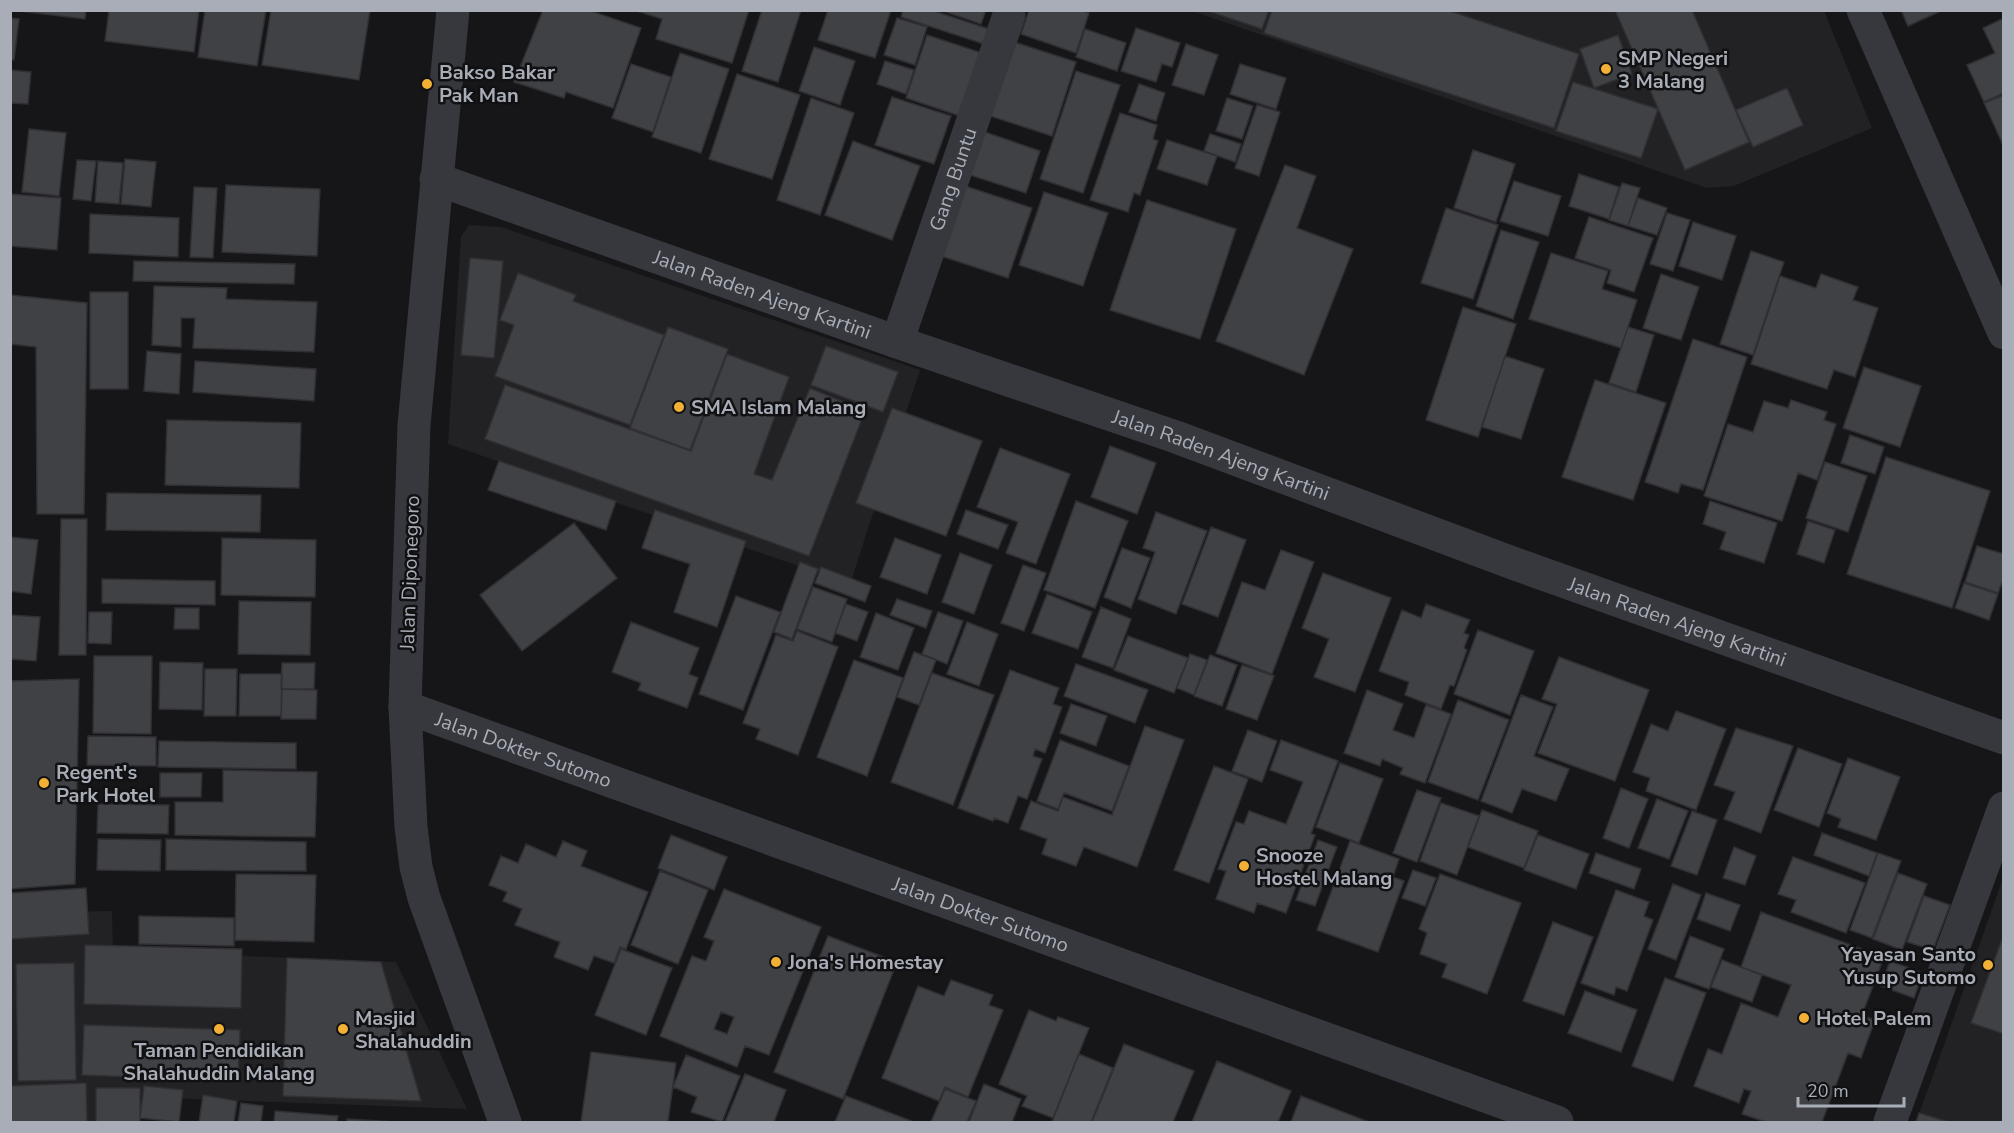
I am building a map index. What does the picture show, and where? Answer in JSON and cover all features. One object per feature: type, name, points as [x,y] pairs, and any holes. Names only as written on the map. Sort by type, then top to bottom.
[{"type":"street","name":"Jalan Diponegoro","points":[[453,10],[414,425],[405,707],[411,827],[416,867],[424,898],[505,1122]]},
{"type":"street","points":[[1863,10],[2004,333]]},
{"type":"street","name":"Gang Buntu","points":[[897,342],[1009,15]]},
{"type":"street","name":"Jalan Raden Ajeng Kartini","points":[[436,178],[897,342],[1176,437],[1518,565],[2004,738]]},
{"type":"street","name":"Jalan Dokter Sutomo","points":[[405,707],[1557,1122]]},
{"type":"street","points":[[1890,1122],[2004,808]]},
{"type":"shaded area","name":"SMP Negeri 3 Malang","points":[[1192,11],[1824,11],[1872,128],[1734,186],[1707,188]]},
{"type":"shaded area","name":"SMA Islam Malang","points":[[469,225],[501,227],[920,370],[850,584],[448,444],[461,237]]},
{"type":"shaded area","name":"Yayasan Santo Yusup Sutomo","points":[[2003,878],[2003,1122],[1916,1122],[1944,1045]]},
{"type":"shaded area","name":"Taman Pendidikan Shalahuddin Malang","points":[[112,911],[113,951],[396,962],[467,1109],[114,1096],[114,1122],[11,1122],[10,913]]},
{"type":"building","points":[[10,10],[86,10],[85,19]]},
{"type":"building","points":[[109,10],[199,10],[194,52],[105,41]]},
{"type":"building","points":[[205,10],[266,10],[257,66],[198,57]]},
{"type":"building","points":[[271,10],[370,10],[359,80],[262,65]]},
{"type":"building","points":[[543,10],[588,10],[641,28],[613,108],[566,92],[564,98],[514,82]]},
{"type":"building","points":[[749,10],[732,63],[656,39],[662,19],[637,11]]},
{"type":"building","points":[[762,10],[801,10],[778,82],[742,71]]},
{"type":"building","points":[[828,10],[891,10],[875,58],[818,40]]},
{"type":"building","points":[[903,10],[931,10],[992,30],[987,45],[901,17]]},
{"type":"building","points":[[940,10],[986,10],[981,24]]},
{"type":"building","points":[[1029,10],[1080,10],[1089,13],[1076,53],[1021,34]]},
{"type":"building","points":[[1205,10],[1269,10],[1262,29]]},
{"type":"building","points":[[1272,10],[1447,10],[1579,54],[1554,128],[1264,33]]},
{"type":"building","points":[[1615,10],[1692,10],[1749,142],[1685,170]]},
{"type":"building","points":[[1901,10],[1943,10],[1908,26]]},
{"type":"building","points":[[10,18],[19,19],[14,60],[10,60]]},
{"type":"building","points":[[897,18],[927,27],[915,65],[884,55]]},
{"type":"building","points":[[2004,18],[2004,93],[1984,102],[1967,65],[1995,53],[1983,28]]},
{"type":"building","points":[[1136,28],[1180,43],[1172,67],[1162,64],[1156,82],[1121,71]]},
{"type":"building","points":[[1085,29],[1126,43],[1117,71],[1076,57]]},
{"type":"building","points":[[927,35],[985,54],[963,117],[906,98]]},
{"type":"building","points":[[1618,35],[1632,74],[1594,88],[1580,49]]},
{"type":"building","points":[[1008,40],[1076,62],[1052,136],[984,114]]},
{"type":"building","points":[[1186,44],[1218,55],[1204,95],[1172,85]]},
{"type":"building","points":[[814,47],[855,61],[840,105],[799,91]]},
{"type":"building","points":[[680,53],[729,69],[701,153],[652,137]]},
{"type":"building","points":[[885,61],[914,70],[906,94],[877,84]]},
{"type":"building","points":[[631,64],[671,77],[653,132],[612,118]]},
{"type":"building","points":[[1240,64],[1286,78],[1276,109],[1230,94]]},
{"type":"building","points":[[10,70],[31,72],[28,104],[10,103]]},
{"type":"building","points":[[1076,71],[1120,85],[1083,193],[1040,179]]},
{"type":"building","points":[[737,74],[800,95],[772,179],[709,159]]},
{"type":"building","points":[[1573,82],[1658,109],[1641,158],[1556,131]]},
{"type":"building","points":[[1139,84],[1165,93],[1156,121],[1129,112]]},
{"type":"building","points":[[1787,88],[1803,125],[1753,147],[1736,110]]},
{"type":"building","points":[[2004,95],[2004,147],[1984,103]]},
{"type":"building","points":[[892,97],[951,116],[934,164],[875,145]]},
{"type":"building","points":[[811,98],[854,113],[820,215],[777,200]]},
{"type":"building","points":[[1227,98],[1253,106],[1242,139],[1216,131]]},
{"type":"building","points":[[1257,105],[1280,112],[1259,176],[1235,168]]},
{"type":"building","points":[[1120,113],[1157,125],[1153,139],[1158,141],[1140,195],[1134,193],[1128,212],[1090,200]]},
{"type":"building","points":[[29,129],[66,133],[59,196],[22,192]]},
{"type":"building","points":[[982,131],[1040,151],[1026,193],[967,174]]},
{"type":"building","points":[[1210,134],[1241,144],[1235,162],[1204,151]]},
{"type":"building","points":[[1167,140],[1217,156],[1207,185],[1157,169]]},
{"type":"building","points":[[853,141],[920,166],[892,240],[825,215]]},
{"type":"building","points":[[1473,150],[1515,164],[1496,222],[1454,208]]},
{"type":"building","points":[[125,159],[156,162],[151,207],[121,204]]},
{"type":"building","points":[[77,160],[96,161],[91,201],[73,199]]},
{"type":"building","points":[[98,161],[123,163],[119,204],[95,202]]},
{"type":"building","points":[[1285,165],[1316,176],[1297,228],[1353,249],[1304,375],[1216,341]]},
{"type":"building","points":[[1579,174],[1619,187],[1609,219],[1569,206]]},
{"type":"building","points":[[1514,181],[1561,196],[1548,236],[1500,221]]},
{"type":"building","points":[[956,183],[1032,208],[1008,278],[932,253]]},
{"type":"building","points":[[1622,183],[1640,188],[1628,226],[1609,220]]},
{"type":"building","points":[[226,185],[320,189],[317,256],[222,252]]},
{"type":"building","points":[[194,187],[217,188],[213,258],[190,257]]},
{"type":"building","points":[[1044,192],[1108,213],[1083,286],[1019,265]]},
{"type":"building","points":[[10,194],[61,198],[57,250],[10,246]]},
{"type":"building","points":[[1638,198],[1667,208],[1657,235],[1628,226]]},
{"type":"building","points":[[1147,200],[1236,229],[1200,339],[1110,310]]},
{"type":"building","points":[[1446,208],[1498,225],[1473,299],[1421,283]]},
{"type":"building","points":[[1667,213],[1690,220],[1673,271],[1650,264]]},
{"type":"building","points":[[90,214],[179,218],[178,257],[89,253]]},
{"type":"building","points":[[1589,217],[1653,238],[1634,292],[1607,283],[1611,270],[1575,258]]},
{"type":"building","points":[[1693,222],[1736,236],[1722,280],[1679,266]]},
{"type":"building","points":[[1501,230],[1539,242],[1513,319],[1476,306]]},
{"type":"building","points":[[1751,251],[1784,262],[1753,355],[1720,344]]},
{"type":"building","points":[[1551,253],[1608,271],[1602,289],[1637,300],[1621,348],[1529,319]]},
{"type":"building","points":[[470,258],[503,261],[494,358],[461,355]]},
{"type":"building","points":[[134,261],[295,264],[294,284],[133,281]]},
{"type":"building","points":[[518,273],[576,295],[573,301],[664,335],[630,425],[495,376],[514,325],[500,320]]},
{"type":"building","points":[[1661,274],[1699,287],[1681,340],[1643,328]]},
{"type":"building","points":[[1821,274],[1858,287],[1853,300],[1878,308],[1855,377],[1834,370],[1827,389],[1751,364],[1780,276],[1816,288]]},
{"type":"building","points":[[154,286],[227,288],[226,299],[317,302],[314,352],[193,348],[195,318],[181,318],[181,347],[152,345]]},
{"type":"building","points":[[90,292],[128,292],[128,389],[90,389]]},
{"type":"building","points":[[10,295],[87,303],[84,514],[37,514],[36,347],[10,344]]},
{"type":"building","points":[[1463,307],[1516,324],[1478,437],[1426,420]]},
{"type":"building","points":[[668,327],[728,349],[690,450],[630,428]]},
{"type":"building","points":[[1628,327],[1654,335],[1636,392],[1609,383]]},
{"type":"building","points":[[1693,339],[1747,357],[1703,490],[1681,484],[1678,493],[1645,482]]},
{"type":"building","points":[[826,346],[898,372],[883,412],[811,385]]},
{"type":"building","points":[[147,351],[181,354],[179,394],[144,391]]},
{"type":"building","points":[[727,354],[789,377],[754,474],[772,480],[810,388],[865,411],[809,556],[485,439],[505,385],[691,451]]},
{"type":"building","points":[[1505,356],[1544,369],[1521,439],[1482,427]]},
{"type":"building","points":[[195,361],[316,369],[314,401],[193,392]]},
{"type":"building","points":[[1864,367],[1921,386],[1900,447],[1843,428]]},
{"type":"building","points":[[1595,380],[1666,403],[1633,500],[1562,477]]},
{"type":"building","points":[[1791,400],[1827,412],[1824,420],[1836,424],[1817,480],[1798,473],[1782,521],[1704,496],[1728,424],[1753,432],[1764,401],[1788,408]]},
{"type":"building","points":[[892,408],[982,441],[946,536],[856,503]]},
{"type":"building","points":[[167,420],[301,423],[299,488],[165,485]]},
{"type":"building","points":[[1850,435],[1884,447],[1875,474],[1841,463]]},
{"type":"building","points":[[1110,446],[1156,463],[1137,514],[1091,497]]},
{"type":"building","points":[[1000,448],[1070,474],[1036,564],[1006,553],[1018,522],[977,507]]},
{"type":"building","points":[[1886,457],[1990,491],[1952,608],[1847,574]]},
{"type":"building","points":[[499,461],[616,501],[606,530],[488,490]]},
{"type":"building","points":[[1825,462],[1867,476],[1848,532],[1806,518]]},
{"type":"building","points":[[107,493],[261,495],[260,532],[106,530]]},
{"type":"building","points":[[1076,501],[1128,521],[1095,608],[1044,590]]},
{"type":"building","points":[[1710,501],[1777,523],[1764,563],[1720,549],[1726,532],[1703,524]]},
{"type":"building","points":[[655,510],[746,541],[717,627],[674,612],[690,564],[642,548]]},
{"type":"building","points":[[966,510],[1008,525],[998,549],[957,534]]},
{"type":"building","points":[[1156,512],[1207,531],[1176,614],[1138,599],[1155,552],[1143,548]]},
{"type":"building","points":[[61,519],[87,519],[86,655],[59,655]]},
{"type":"building","points":[[1808,521],[1835,530],[1824,563],[1797,554]]},
{"type":"building","points":[[574,523],[617,578],[522,651],[480,595]]},
{"type":"building","points":[[1211,527],[1246,540],[1218,617],[1182,604]]},
{"type":"building","points":[[10,537],[38,540],[31,594],[10,591]]},
{"type":"building","points":[[222,538],[316,540],[315,597],[221,595]]},
{"type":"building","points":[[895,538],[941,555],[927,594],[880,577]]},
{"type":"building","points":[[1977,546],[2004,554],[2004,577],[1998,593],[1965,582]]},
{"type":"building","points":[[1122,548],[1150,558],[1131,608],[1104,597]]},
{"type":"building","points":[[1281,550],[1314,562],[1272,674],[1216,653],[1242,582],[1265,590]]},
{"type":"building","points":[[960,553],[992,565],[974,614],[942,602]]},
{"type":"building","points":[[800,562],[818,569],[792,639],[774,632]]},
{"type":"building","points":[[1023,565],[1046,573],[1024,631],[1001,623]]},
{"type":"building","points":[[821,567],[871,586],[865,602],[815,583]]},
{"type":"building","points":[[1323,573],[1391,598],[1355,692],[1314,677],[1329,639],[1302,628]]},
{"type":"building","points":[[102,579],[215,581],[215,605],[102,603]]},
{"type":"building","points":[[1964,583],[1998,594],[1989,620],[1955,608]]},
{"type":"building","points":[[813,587],[847,599],[832,642],[797,629]]},
{"type":"building","points":[[1047,594],[1092,612],[1078,649],[1032,633]]},
{"type":"building","points":[[736,596],[780,612],[743,710],[699,694]]},
{"type":"building","points":[[897,599],[932,611],[926,628],[890,615]]},
{"type":"building","points":[[239,601],[311,602],[310,655],[238,654]]},
{"type":"building","points":[[846,604],[868,612],[857,641],[835,633]]},
{"type":"building","points":[[1426,604],[1470,620],[1464,633],[1469,635],[1464,648],[1467,650],[1454,686],[1450,685],[1441,709],[1405,695],[1409,682],[1379,671],[1402,610],[1421,618]]},
{"type":"building","points":[[1101,607],[1131,619],[1113,668],[1082,657]]},
{"type":"building","points":[[175,608],[199,608],[199,629],[174,629]]},
{"type":"building","points":[[89,612],[112,612],[111,644],[88,643]]},
{"type":"building","points":[[938,612],[963,621],[947,664],[922,654]]},
{"type":"building","points":[[876,613],[914,628],[898,670],[860,657]]},
{"type":"building","points":[[10,615],[40,617],[36,661],[10,659]]},
{"type":"building","points":[[631,622],[699,648],[689,674],[698,678],[687,708],[638,690],[641,683],[612,672]]},
{"type":"building","points":[[967,622],[998,634],[979,686],[947,674]]},
{"type":"building","points":[[1478,630],[1534,651],[1510,715],[1454,694]]},
{"type":"building","points":[[797,631],[838,647],[798,755],[756,739],[760,729],[743,723],[776,635],[793,641]]},
{"type":"building","points":[[1128,636],[1188,658],[1174,693],[1114,670]]},
{"type":"building","points":[[914,652],[936,660],[919,705],[897,697]]},
{"type":"building","points":[[1190,654],[1207,660],[1194,695],[1177,688]]},
{"type":"building","points":[[1210,655],[1237,665],[1222,706],[1194,696]]},
{"type":"building","points":[[94,656],[152,656],[151,734],[93,733]]},
{"type":"building","points":[[1559,657],[1649,690],[1615,781],[1538,753],[1557,704],[1542,699]]},
{"type":"building","points":[[854,660],[903,678],[867,776],[817,757]]},
{"type":"building","points":[[160,662],[203,663],[202,710],[159,709]]},
{"type":"building","points":[[282,663],[315,663],[314,689],[281,689]]},
{"type":"building","points":[[1076,664],[1148,690],[1135,723],[1064,696]]},
{"type":"building","points":[[1242,665],[1274,676],[1257,720],[1226,709]]},
{"type":"building","points":[[205,669],[237,669],[236,716],[204,716]]},
{"type":"building","points":[[1010,670],[1059,688],[1053,704],[1062,707],[1045,753],[1035,749],[1033,756],[1042,759],[1027,799],[1018,796],[1008,823],[994,818],[993,821],[958,808]]},
{"type":"building","points":[[932,673],[994,695],[953,805],[891,782]]},
{"type":"building","points":[[240,674],[282,674],[281,716],[239,716]]},
{"type":"building","name":"Regent's Park Hotel","points":[[79,679],[75,884],[10,889],[10,681]]},
{"type":"building","points":[[282,689],[317,690],[316,719],[281,719]]},
{"type":"building","points":[[1367,690],[1403,704],[1393,730],[1414,738],[1426,705],[1451,714],[1425,783],[1400,774],[1403,768],[1382,759],[1380,766],[1344,753]]},
{"type":"building","points":[[1521,695],[1553,707],[1534,756],[1569,769],[1556,801],[1522,789],[1512,813],[1481,801]]},
{"type":"building","points":[[1458,700],[1509,720],[1478,800],[1428,782]]},
{"type":"building","points":[[1071,704],[1107,716],[1096,746],[1060,733]]},
{"type":"building","points":[[1676,711],[1726,729],[1696,810],[1646,791],[1650,778],[1633,772],[1651,724],[1668,731]]},
{"type":"building","points":[[1145,726],[1184,740],[1137,867],[1084,847],[1076,866],[1042,854],[1047,839],[1020,829],[1031,801],[1058,811],[1063,797],[1112,815]]},
{"type":"building","points":[[1736,728],[1793,746],[1761,833],[1724,819],[1735,792],[1714,785]]},
{"type":"building","points":[[1248,730],[1277,741],[1262,782],[1232,771]]},
{"type":"building","points":[[88,736],[156,737],[156,766],[87,765]]},
{"type":"building","points":[[1060,740],[1129,766],[1112,811],[1064,793],[1058,809],[1037,801]]},
{"type":"building","points":[[1281,740],[1338,761],[1311,834],[1315,835],[1286,913],[1257,903],[1254,913],[1216,899],[1226,871],[1218,869],[1236,822],[1244,824],[1249,811],[1286,824],[1303,782],[1270,770]]},
{"type":"building","points":[[159,741],[296,743],[296,769],[158,767]]},
{"type":"building","points":[[1798,748],[1842,764],[1819,827],[1774,810]]},
{"type":"building","points":[[1848,758],[1900,777],[1876,840],[1838,827],[1841,819],[1827,813]]},
{"type":"building","points":[[1340,763],[1383,779],[1359,843],[1316,827]]},
{"type":"building","points":[[1214,766],[1248,779],[1209,883],[1174,870]]},
{"type":"building","points":[[223,770],[317,772],[315,837],[175,835],[175,802],[223,802]]},
{"type":"building","points":[[160,773],[202,773],[201,797],[160,797]]},
{"type":"building","points":[[1621,788],[1648,799],[1629,848],[1603,838]]},
{"type":"building","points":[[1417,790],[1441,798],[1417,862],[1393,853]]},
{"type":"building","points":[[1657,799],[1688,811],[1669,859],[1638,848]]},
{"type":"building","points":[[1441,803],[1479,816],[1457,875],[1420,861]]},
{"type":"building","points":[[98,804],[169,805],[168,834],[97,833]]},
{"type":"building","points":[[1482,810],[1538,831],[1524,868],[1468,847]]},
{"type":"building","points":[[1692,811],[1717,820],[1697,875],[1671,866]]},
{"type":"building","points":[[1822,833],[1877,853],[1869,876],[1814,855]]},
{"type":"building","points":[[671,835],[727,857],[714,890],[658,868]]},
{"type":"building","points":[[1538,835],[1589,854],[1576,889],[1524,870]]},
{"type":"building","points":[[98,839],[161,840],[160,871],[97,870]]},
{"type":"building","points":[[166,839],[306,842],[306,871],[166,870]]},
{"type":"building","points":[[1318,840],[1337,847],[1315,906],[1296,900]]},
{"type":"building","points":[[563,841],[587,851],[581,866],[648,892],[626,949],[620,947],[614,963],[594,956],[588,970],[554,957],[560,942],[515,925],[522,909],[503,901],[507,892],[489,885],[501,856],[518,863],[526,844],[556,857]]},
{"type":"building","points":[[1350,841],[1399,859],[1393,877],[1404,881],[1378,952],[1317,930]]},
{"type":"building","points":[[1734,847],[1756,856],[1745,885],[1723,878]]},
{"type":"building","points":[[1596,853],[1641,869],[1634,889],[1589,873]]},
{"type":"building","points":[[1878,853],[1901,861],[1872,938],[1850,930]]},
{"type":"building","points":[[1793,857],[1865,883],[1846,933],[1791,912],[1796,900],[1778,894]]},
{"type":"building","points":[[1413,870],[1436,878],[1425,906],[1402,898]]},
{"type":"building","points":[[660,871],[708,890],[678,964],[631,945]]},
{"type":"building","points":[[1898,873],[1927,884],[1902,950],[1873,939]]},
{"type":"building","points":[[236,874],[316,875],[314,942],[235,940]]},
{"type":"building","points":[[1440,874],[1521,903],[1487,994],[1442,977],[1447,964],[1420,954],[1427,933],[1419,929]]},
{"type":"building","points":[[1673,884],[1701,895],[1676,960],[1648,949]]},
{"type":"building","points":[[86,888],[89,934],[10,939],[10,893]]},
{"type":"building","points":[[724,889],[821,927],[769,1055],[745,1046],[737,1067],[660,1036],[692,956],[706,961],[714,941],[704,937]],"holes":[[[721,1012],[734,1017],[727,1034],[714,1029]]]},
{"type":"building","points":[[1616,890],[1649,902],[1644,916],[1653,920],[1627,991],[1616,987],[1614,995],[1581,983]]},
{"type":"building","points":[[1706,893],[1740,905],[1730,931],[1697,919]]},
{"type":"building","points":[[1924,896],[1950,905],[1933,950],[1907,942]]},
{"type":"building","name":"Hotel Palem","points":[[1761,912],[1884,957],[1862,1015],[1875,1020],[1861,1058],[1848,1053],[1822,1122],[1766,1122],[1742,1114],[1751,1091],[1744,1089],[1739,1103],[1694,1086],[1708,1049],[1722,1054],[1741,1003],[1778,1017],[1791,985],[1741,967]]},
{"type":"building","points":[[139,916],[234,918],[234,946],[139,944]]},
{"type":"building","points":[[1553,922],[1593,937],[1564,1015],[1523,1001]]},
{"type":"building","points":[[2004,934],[2004,1034],[1971,1023]]},
{"type":"building","points":[[828,936],[897,962],[843,1099],[774,1072]]},
{"type":"building","points":[[1690,936],[1724,949],[1709,989],[1675,977]]},
{"type":"building","points":[[85,945],[242,949],[241,1008],[84,1004]]},
{"type":"building","points":[[621,949],[672,968],[646,1035],[595,1015]]},
{"type":"building","name":"Masjid Shalahuddin","points":[[287,958],[381,962],[421,1101],[283,1096]]},
{"type":"building","points":[[1722,960],[1762,975],[1752,1002],[1711,987]]},
{"type":"building","points":[[1890,961],[1923,973],[1914,998],[1881,986]]},
{"type":"building","points":[[74,963],[76,1080],[18,1081],[16,964]]},
{"type":"building","points":[[1665,978],[1706,993],[1673,1081],[1632,1066]]},
{"type":"building","points":[[951,980],[993,995],[989,1005],[1003,1010],[968,1097],[945,1087],[939,1101],[882,1078],[918,986],[944,996]]},
{"type":"building","points":[[1585,991],[1637,1010],[1621,1052],[1568,1033]]},
{"type":"building","points":[[1029,1010],[1056,1021],[1058,1017],[1089,1028],[1053,1118],[1022,1106],[1027,1096],[999,1084]]},
{"type":"building","points":[[84,1025],[240,1030],[238,1081],[82,1075]]},
{"type":"building","points":[[1124,1044],[1194,1071],[1173,1122],[1092,1122]]},
{"type":"building","points":[[591,1052],[676,1063],[668,1122],[581,1122]]},
{"type":"building","points":[[1079,1054],[1113,1068],[1091,1122],[1052,1122]]},
{"type":"building","points":[[686,1055],[740,1076],[722,1122],[691,1112],[697,1097],[673,1087]]},
{"type":"building","points":[[1217,1061],[1291,1091],[1278,1122],[1192,1122]]},
{"type":"building","points":[[745,1074],[786,1090],[774,1122],[725,1122]]},
{"type":"building","points":[[86,1083],[87,1122],[10,1122],[10,1086]]},
{"type":"building","points":[[984,1084],[1021,1099],[1012,1122],[969,1122]]},
{"type":"building","points":[[144,1086],[183,1090],[179,1122],[140,1118]]},
{"type":"building","points":[[96,1088],[140,1088],[140,1122],[96,1122]]},
{"type":"building","points":[[945,1089],[976,1101],[967,1122],[931,1122]]},
{"type":"building","points":[[203,1095],[237,1101],[234,1122],[199,1122]]},
{"type":"building","points":[[846,1096],[914,1122],[835,1122]]},
{"type":"building","points":[[1301,1096],[1369,1122],[1291,1122]]},
{"type":"building","points":[[241,1103],[263,1106],[261,1122],[238,1122]]},
{"type":"building","points":[[275,1111],[338,1116],[337,1122],[274,1122]]},
{"type":"building","points":[[1919,1113],[1949,1122],[1916,1122]]},
{"type":"building","points":[[347,1119],[396,1122],[347,1122]]},
{"type":"place","name":"SMP Negeri 3 Malang","points":[[1606,69]]},
{"type":"place","name":"Bakso Bakar Pak Man","points":[[427,84]]},
{"type":"place","name":"SMA Islam Malang","points":[[679,407]]},
{"type":"place","name":"Regent's Park Hotel","points":[[44,783]]},
{"type":"place","name":"Snooze Hostel Malang","points":[[1244,866]]},
{"type":"place","name":"Jona's Homestay","points":[[776,962]]},
{"type":"place","name":"Yayasan Santo Yusup Sutomo","points":[[1988,965]]},
{"type":"place","name":"Hotel Palem","points":[[1804,1018]]},
{"type":"place","name":"Taman Pendidikan Shalahuddin Malang","points":[[219,1029]]},
{"type":"place","name":"Masjid Shalahuddin","points":[[343,1029]]}]
